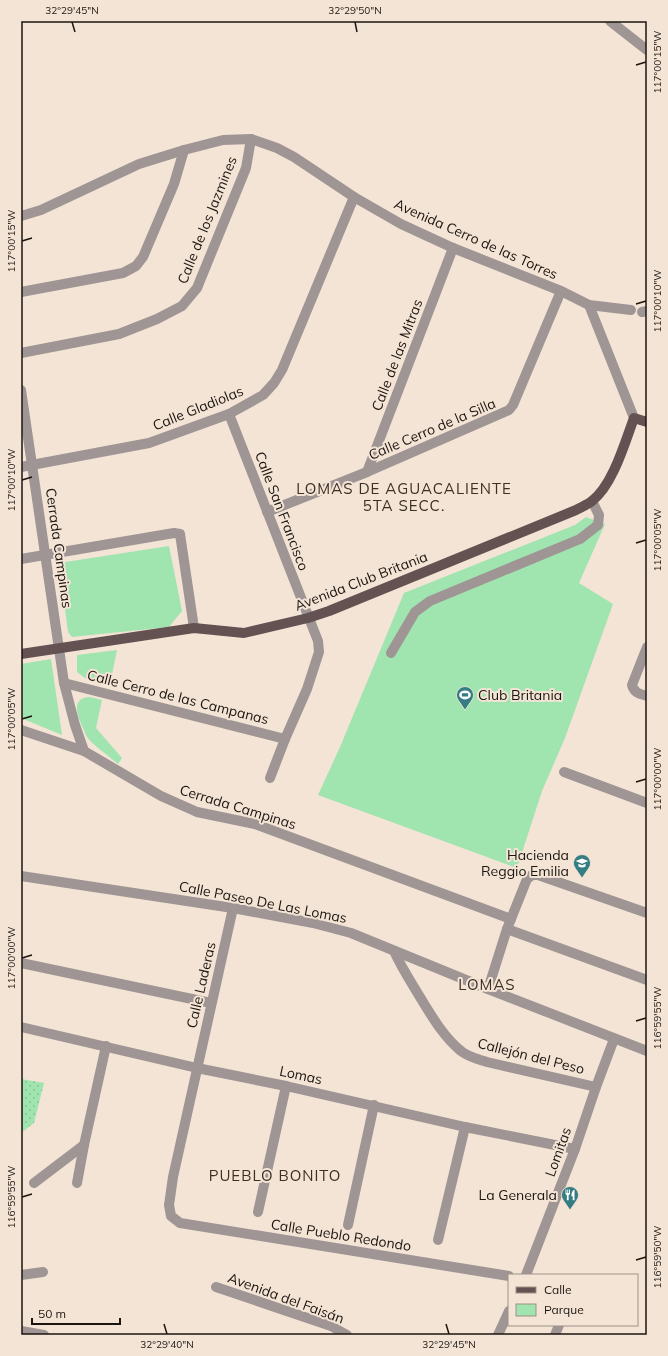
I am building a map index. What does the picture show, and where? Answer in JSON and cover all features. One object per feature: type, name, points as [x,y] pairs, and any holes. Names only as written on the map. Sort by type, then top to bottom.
[{"type":"main road","points":[[634,418],[647,422]]},
{"type":"main road","name":"Avenida Club Britania","points":[[21,654],[194,628],[244,633],[308,618],[329,611],[568,513],[592,501],[602,492],[613,472],[634,418]]},
{"type":"street","points":[[610,21],[647,50]]},
{"type":"street","name":"Avenida Cerro de las Torres","points":[[21,216],[41,210],[139,164],[223,140],[251,139],[277,148],[294,157],[354,197],[401,224],[453,248],[561,291],[589,305],[631,310]]},
{"type":"street","name":"Calle de los Jazmines","points":[[21,353],[119,334],[157,319],[182,306],[197,288],[246,168],[251,139]]},
{"type":"street","points":[[21,292],[123,273],[136,266],[143,257],[154,233],[174,184],[184,150]]},
{"type":"street","name":"Calle Gladiolas","points":[[21,467],[149,443],[229,414],[263,395],[278,377],[354,197]]},
{"type":"street","name":"Calle de las Mitras","points":[[367,472],[453,248]]},
{"type":"street","name":"Calle Cerro de la Silla","points":[[267,512],[367,472],[509,410],[513,405],[561,291]]},
{"type":"street","points":[[589,305],[634,418]]},
{"type":"street","name":"Cerrada Campinas","points":[[21,390],[64,683],[75,725],[84,751],[161,796],[197,812],[255,824],[510,919]]},
{"type":"street","name":"Calle San Francisco","points":[[229,414],[318,641],[319,652],[307,689],[270,778]]},
{"type":"street","points":[[391,653],[415,612],[430,601],[580,538],[598,525],[599,515],[592,501]]},
{"type":"street","points":[[21,559],[174,533],[180,534],[194,628]]},
{"type":"street","points":[[647,647],[632,685],[633,690],[647,696]]},
{"type":"street","name":"Calle Cerro de las Campanas","points":[[64,683],[285,739]]},
{"type":"street","points":[[21,730],[84,751]]},
{"type":"street","points":[[564,772],[647,803]]},
{"type":"street","points":[[488,989],[510,919],[527,879],[532,875],[538,875],[647,913]]},
{"type":"street","name":"Calle Paseo De Las Lomas","points":[[21,876],[233,908],[313,923],[351,933],[488,989],[647,1051]]},
{"type":"street","name":"Calle Laderas","points":[[171,1216],[169,1205],[173,1177],[196,1068],[233,908]]},
{"type":"street","points":[[507,929],[647,980]]},
{"type":"street","name":"Callejón del Peso","points":[[394,951],[437,1025],[451,1042],[462,1052],[473,1058],[487,1062],[596,1087]]},
{"type":"street","points":[[21,963],[211,1003]]},
{"type":"street","name":"Lomas","points":[[21,1027],[196,1068],[286,1086],[465,1127],[575,1149]]},
{"type":"street","name":"Lomitas","points":[[526,1274],[575,1149],[614,1038]]},
{"type":"street","points":[[77,1183],[106,1046]]},
{"type":"street","points":[[258,1212],[286,1086]]},
{"type":"street","points":[[348,1225],[374,1106]]},
{"type":"street","points":[[438,1240],[465,1127]]},
{"type":"street","points":[[34,1183],[84,1145]]},
{"type":"street","name":"Calle Pueblo Redondo","points":[[171,1216],[180,1223],[508,1276]]},
{"type":"street","points":[[21,1275],[42,1272]]},
{"type":"street","name":"Avenida del Faisán","points":[[216,1287],[331,1326],[347,1335]]},
{"type":"street","points":[[498,1335],[508,1313]]},
{"type":"street","points":[[21,1331],[44,1335]]},
{"type":"green space","name":"Club Britania","points":[[586,517],[605,524],[579,583],[613,604],[565,738],[542,791],[517,868],[318,795],[340,747],[404,593],[575,525]]},
{"type":"green space","points":[[169,546],[182,611],[169,627],[72,637],[68,632],[59,563]]},
{"type":"green space","points":[[117,650],[110,684],[85,678],[77,672],[77,655]]},
{"type":"green space","points":[[51,659],[62,735],[21,718],[21,664]]},
{"type":"green space","points":[[90,697],[102,700],[96,728],[122,758],[118,764],[86,736],[78,717],[78,703],[84,698]]},
{"type":"green space","points":[[21,1079],[44,1083],[34,1123],[21,1133]]},
{"type":"place","name":"Club Britania","points":[[465,710]]},
{"type":"place","name":"Hacienda Reggio Emilia","points":[[582,878]]},
{"type":"place","name":"La Generala","points":[[570,1210]]},
{"type":"district","name":"LOMAS DE AGUACALIENTE 5TA SECC.","points":[[404,496]]},
{"type":"district","name":"LOMAS","points":[[487,984]]},
{"type":"district","name":"PUEBLO BONITO","points":[[275,1175]]}]
